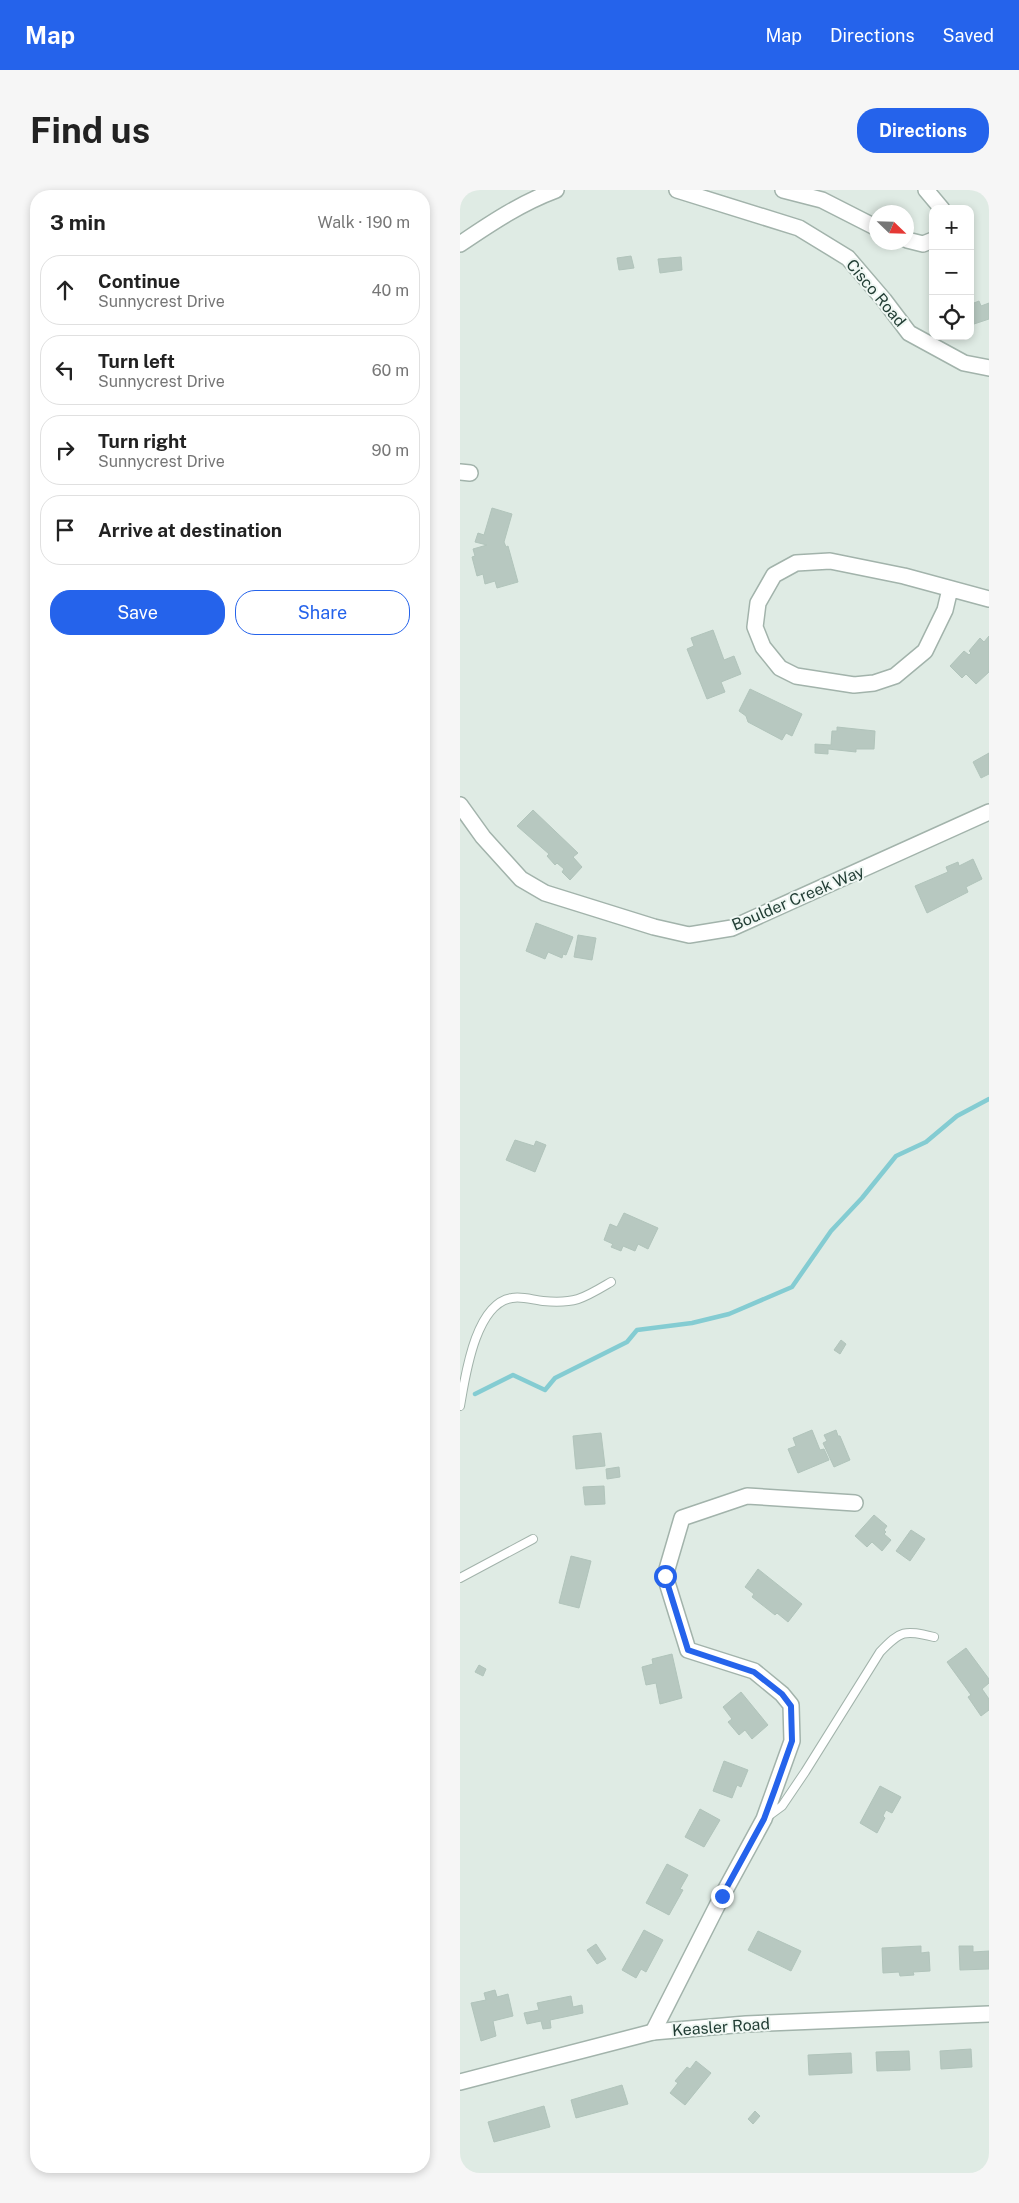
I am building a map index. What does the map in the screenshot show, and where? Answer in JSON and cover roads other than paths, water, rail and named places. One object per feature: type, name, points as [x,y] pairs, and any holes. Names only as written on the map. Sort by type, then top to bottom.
[{"type":"street","points":[[460,244],[510,211],[536,197],[556,190]]},
{"type":"street","name":"Cisco Road","points":[[677,190],[799,228],[848,258],[910,333],[964,363],[989,368]]},
{"type":"street","points":[[782,190],[822,200],[869,224]]},
{"type":"street","points":[[926,190],[939,205]]},
{"type":"street","points":[[914,242],[923,244],[929,242]]},
{"type":"street","points":[[950,589],[945,610],[925,651],[895,676],[874,683],[854,685],[796,676],[780,668],[763,646],[755,627],[758,603],[774,576],[796,563],[830,561],[904,576],[989,599]]},
{"type":"street","name":"Boulder Creek Way","points":[[460,804],[483,837],[521,879],[529,884],[545,893],[654,927],[688,934],[732,928],[989,812]]},
{"type":"street","points":[[653,2032],[722,1896],[764,1819],[792,1741],[791,1706],[782,1694],[754,1672],[688,1650],[665,1576],[682,1518],[747,1496],[855,1503]]},
{"type":"street","name":"Keasler Road","points":[[460,2082],[653,2032],[746,2024],[989,2014]]},
{"type":"lane","points":[[460,1406],[473,1343],[490,1312],[504,1300],[513,1297],[554,1302],[583,1299],[611,1282]]},
{"type":"lane","points":[[460,1578],[533,1539]]},
{"type":"lane","points":[[764,1819],[782,1806],[880,1652],[895,1636],[910,1632],[934,1637]]},
{"type":"waterway","points":[[475,1394],[513,1375],[545,1390],[555,1378],[627,1342],[637,1330],[692,1323],[729,1314],[792,1287],[831,1231],[862,1198],[896,1156],[926,1142],[957,1116],[989,1099]]}]
